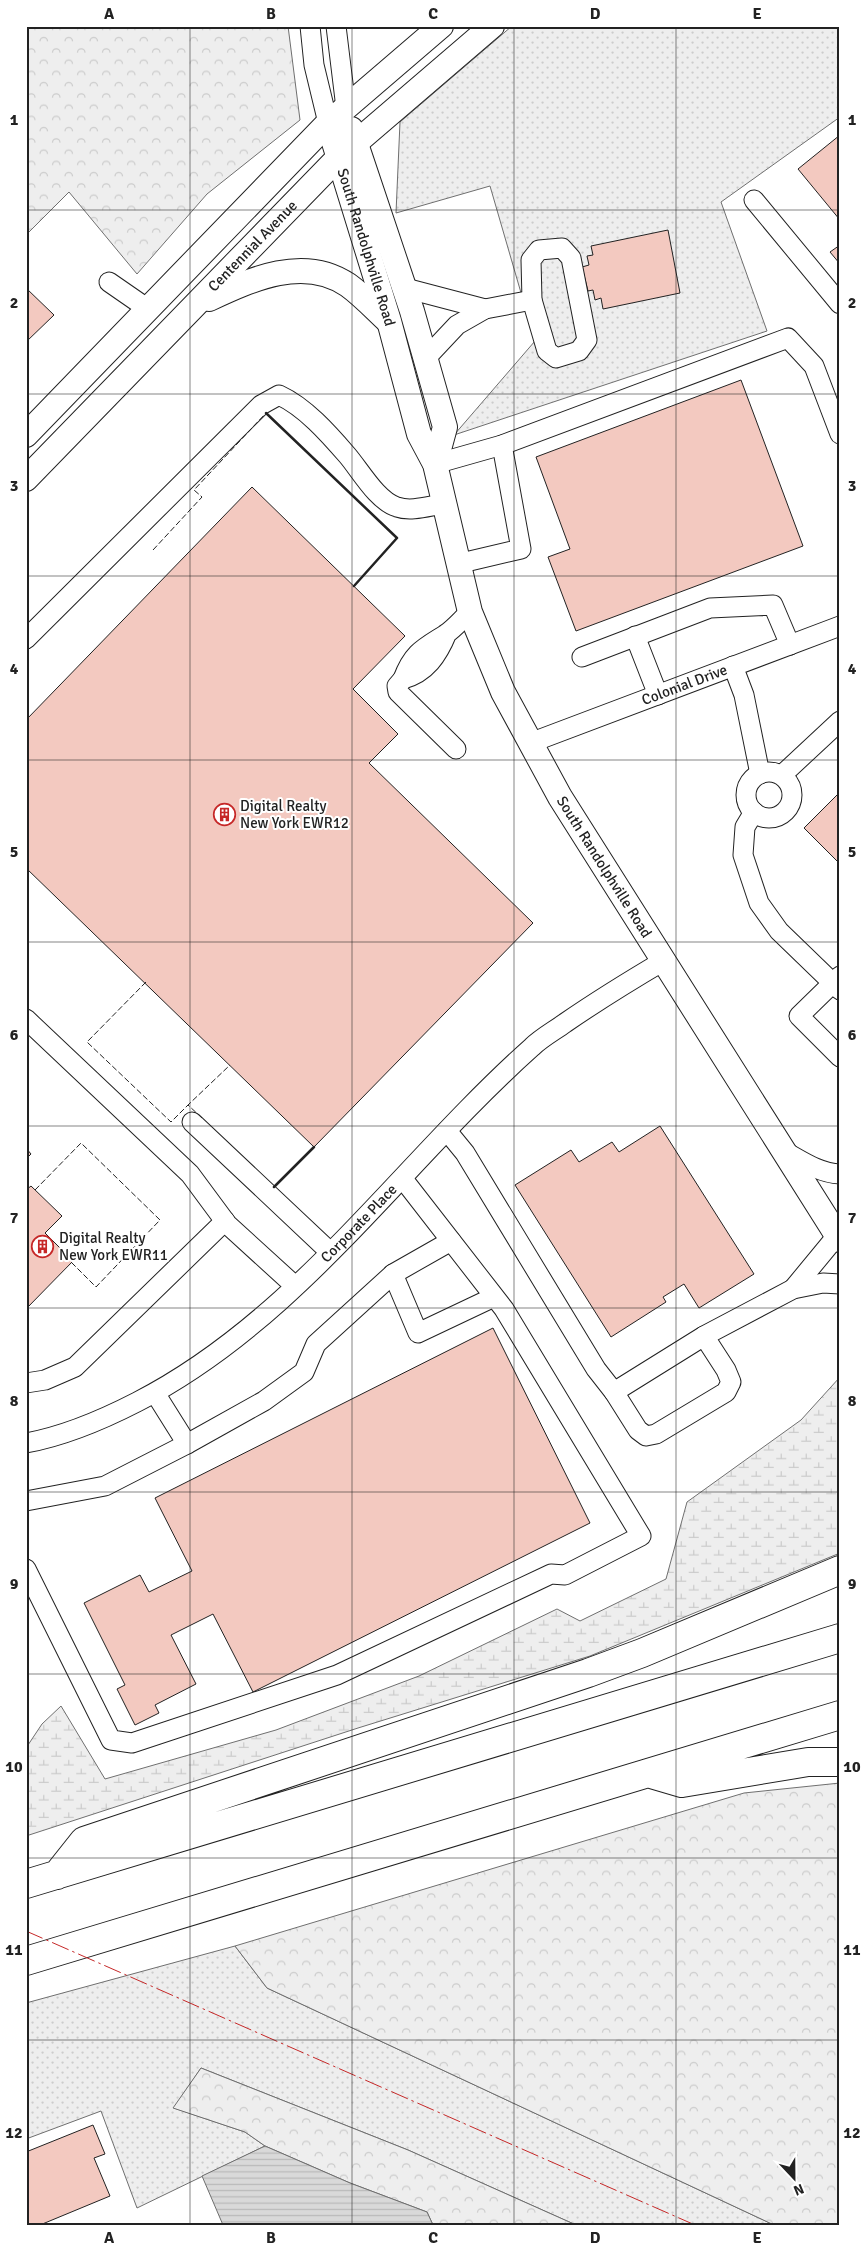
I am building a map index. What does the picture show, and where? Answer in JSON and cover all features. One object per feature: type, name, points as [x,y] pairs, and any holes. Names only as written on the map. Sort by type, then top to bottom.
[{"type":"highway","points":[[57,1875],[84,1841],[588,1673],[642,1653],[840,1570]]},
{"type":"highway","points":[[26,1884],[840,1638]]},
{"type":"highway","points":[[26,1961],[840,1715]]},
{"type":"highway","points":[[648,1773],[682,1783],[808,1762],[840,1762]]},
{"type":"main road","name":"Centennial Avenue","points":[[26,435],[328,123],[441,26]]},
{"type":"main road","name":"Centennial Avenue","points":[[26,478],[346,151],[492,26]]},
{"type":"main road","name":"South Randolphville Road","points":[[346,108],[346,151],[418,434],[435,464],[470,612],[503,692],[560,797],[839,1236]]},
{"type":"main road","name":"South Randolphville Road","points":[[328,123],[346,151],[405,288],[444,427],[435,464]]},
{"type":"main road","points":[[198,303],[252,279],[283,271],[318,271],[348,284],[389,322]]},
{"type":"street","name":"South Randolphville Road","points":[[310,26],[314,65],[328,123]]},
{"type":"street","name":"South Randolphville Road","points":[[336,26],[346,108]]},
{"type":"street","points":[[754,200],[840,304]]},
{"type":"street","points":[[562,248],[571,258],[586,340],[578,351],[556,358],[547,351],[532,300],[531,260],[539,250],[562,248]]},
{"type":"street","points":[[109,282],[148,309]]},
{"type":"street","points":[[405,288],[485,309]]},
{"type":"street","points":[[426,358],[458,325],[485,309],[532,300]]},
{"type":"street","points":[[435,464],[502,445],[788,338],[814,366],[840,434]]},
{"type":"street","points":[[26,639],[261,405],[279,395],[295,402],[348,455],[371,487],[396,507],[415,508],[443,504]]},
{"type":"street","points":[[458,564],[521,549],[502,445]]},
{"type":"street","points":[[582,657],[710,608],[773,605],[790,645]]},
{"type":"street","points":[[456,749],[398,692],[397,686],[403,679],[408,665],[429,642],[447,633],[470,612]]},
{"type":"street","name":"Colonial Drive","points":[[530,743],[840,626]]},
{"type":"street","points":[[635,636],[658,695]]},
{"type":"street","points":[[733,666],[744,695],[760,774]]},
{"type":"street","points":[[782,775],[840,721]]},
{"type":"street","points":[[775,772],[782,775],[791,787],[792,794],[788,809],[776,817],[768,818],[754,812],[747,799],[749,784],[760,774],[775,772]]},
{"type":"street","points":[[754,812],[746,827],[743,855],[759,902],[778,931],[837,983],[800,1016],[840,1057]]},
{"type":"street","name":"Corporate Place","points":[[26,1443],[42,1440],[104,1420],[173,1384],[235,1340],[330,1252],[403,1179],[447,1131],[533,1046],[605,996],[665,960]]},
{"type":"street","points":[[26,1019],[190,1174],[225,1221],[295,1286]]},
{"type":"street","points":[[192,1122],[330,1252]]},
{"type":"street","points":[[447,1131],[465,1153],[596,1369],[614,1392],[638,1430],[646,1436],[656,1434],[726,1392],[730,1382],[726,1370],[704,1336]]},
{"type":"street","points":[[783,1150],[814,1168],[830,1174],[840,1174]]},
{"type":"street","points":[[26,1569],[111,1740],[132,1743],[337,1675],[551,1574],[565,1575],[641,1536],[494,1297],[403,1179]]},
{"type":"street","points":[[26,1383],[45,1380],[75,1366],[225,1221]]},
{"type":"street","points":[[793,1289],[839,1236]]},
{"type":"street","points":[[26,1502],[105,1486],[187,1444],[264,1401],[304,1372],[316,1344],[393,1274],[451,1241]]},
{"type":"street","points":[[393,1274],[418,1333],[494,1297]]},
{"type":"street","points":[[614,1392],[704,1336],[793,1289],[823,1283],[840,1284]]},
{"type":"street","points":[[156,1393],[187,1444]]},
{"type":"green space","points":[[26,26],[288,26],[300,120],[207,194],[137,274],[69,192],[26,235]]},
{"type":"green space","points":[[512,26],[840,26],[840,117],[721,202],[767,331],[454,435],[535,341],[490,186],[396,213],[400,122]]},
{"type":"green space","points":[[840,1377],[840,1553],[590,1656],[358,1728],[26,1836],[26,1748],[42,1724],[61,1706],[105,1779],[276,1730],[419,1676],[557,1609],[580,1621],[666,1579],[687,1502],[801,1420]]},
{"type":"green space","points":[[840,1783],[840,2225],[774,2225],[267,1988],[235,1946],[744,1793]]},
{"type":"green space","points":[[235,1946],[267,1988],[774,2225],[576,2225],[408,2150],[201,2068],[174,2108],[245,2132],[265,2146],[137,2208],[101,2111],[26,2139],[26,2003]]},
{"type":"green space","points":[[201,2068],[408,2150],[576,2225],[433,2225],[427,2212],[350,2183],[265,2146],[245,2132],[173,2108]]},
{"type":"shaded area","points":[[265,2146],[350,2183],[427,2212],[433,2225],[223,2225],[202,2176]]},
{"type":"building","points":[[840,135],[840,220],[798,169]]},
{"type":"building","points":[[668,230],[680,293],[603,309],[601,298],[595,300],[593,290],[588,291],[582,267],[589,265],[587,256],[593,255],[591,246]]},
{"type":"building","points":[[840,245],[840,264],[830,252]]},
{"type":"building","points":[[26,288],[54,315],[26,342]]},
{"type":"building","points":[[741,380],[803,546],[576,631],[548,557],[570,549],[536,457]]},
{"type":"building","name":"Digital Realty New York EWR12","points":[[252,487],[405,636],[353,689],[398,734],[369,763],[533,923],[314,1147],[26,868],[26,720]]},
{"type":"building","points":[[840,792],[840,864],[804,828]]},
{"type":"building","points":[[660,1126],[754,1274],[699,1308],[684,1284],[663,1297],[666,1302],[611,1337],[515,1185],[571,1150],[579,1162],[612,1142],[619,1152]]},
{"type":"building","points":[[26,1148],[31,1154],[26,1159]]},
{"type":"building","name":"Digital Realty New York EWR11","points":[[31,1186],[62,1216],[45,1233],[73,1261],[26,1309],[26,1190]]},
{"type":"building","points":[[493,1328],[590,1523],[253,1692],[213,1614],[171,1635],[196,1684],[155,1705],[159,1713],[135,1725],[117,1689],[125,1685],[84,1603],[140,1575],[149,1592],[192,1571],[155,1498]]},
{"type":"building","points":[[93,2125],[105,2154],[94,2158],[110,2196],[40,2225],[26,2225],[26,2152]]},
{"type":"fence","points":[[153,550],[202,497],[194,490],[266,413]]},
{"type":"fence","points":[[146,982],[87,1042],[171,1122],[188,1105]]},
{"type":"fence","points":[[202,1118],[188,1105],[230,1065]]},
{"type":"fence","points":[[35,1190],[81,1143],[160,1220],[96,1287],[72,1263]]},
{"type":"wall","points":[[266,413],[397,538],[354,586]]},
{"type":"wall","points":[[274,1187],[314,1147]]},
{"type":"power","points":[[26,1931],[695,2225]]},
{"type":"place","name":"Digital Realty New York EWR12","points":[[224,815]]},
{"type":"place","name":"Digital Realty New York EWR11","points":[[43,1247]]}]
